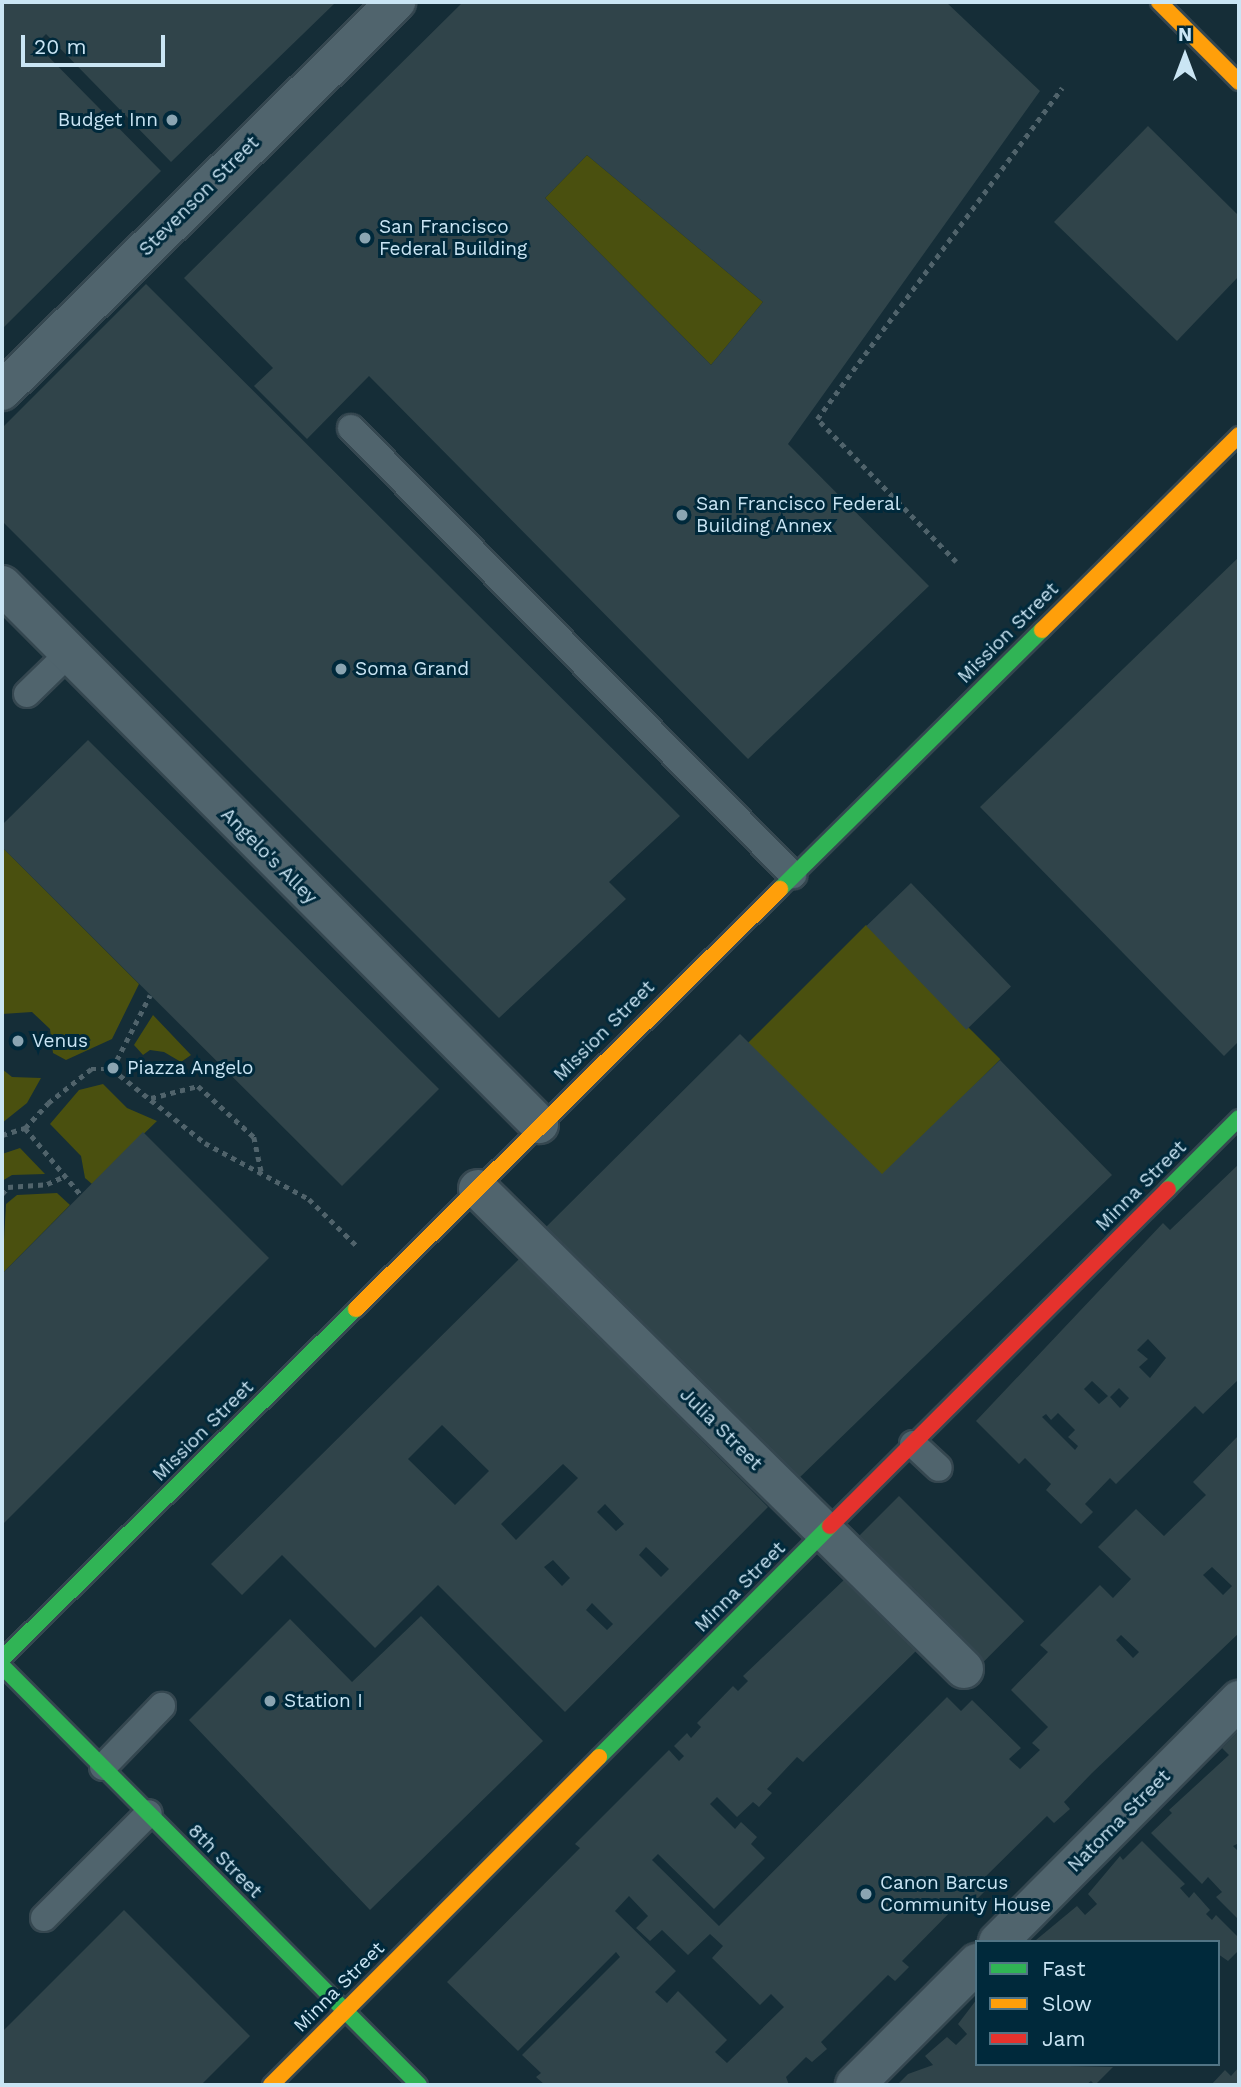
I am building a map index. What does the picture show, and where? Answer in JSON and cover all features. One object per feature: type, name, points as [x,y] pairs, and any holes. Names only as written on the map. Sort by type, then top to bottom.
[{"type":"main road","points":[[1160,2],[1239,82]]},
{"type":"main road","name":"Mission Street","points":[[2,1659],[478,1189],[539,1124],[1239,435]]},
{"type":"main road","name":"Minna Street","points":[[271,2085],[1239,1118]]},
{"type":"main road","name":"8th Street","points":[[2,1666],[419,2085]]},
{"type":"street","name":"Stevenson Street","points":[[2,391],[396,2]]},
{"type":"street","name":"Angelo's Alley","points":[[2,585],[539,1124]]},
{"type":"street","name":"Julia Street","points":[[478,1189],[964,1669]]},
{"type":"street","name":"Natoma Street","points":[[1000,1940],[1239,1700]]},
{"type":"street","points":[[855,2085],[975,1965]]},
{"type":"lane","points":[[351,428],[793,875]]},
{"type":"lane","points":[[27,694],[68,654]]},
{"type":"lane","points":[[913,1444],[939,1468]]},
{"type":"lane","points":[[103,1767],[162,1706]]},
{"type":"lane","points":[[44,1918],[149,1813]]},
{"type":"path","points":[[956,562],[817,419],[1062,88]]},
{"type":"path","points":[[112,1069],[150,995]]},
{"type":"path","points":[[2,1135],[25,1128],[48,1103],[91,1069],[112,1069],[205,1143],[309,1199],[389,1277]]},
{"type":"path","points":[[151,1098],[198,1086],[254,1137],[262,1175]]},
{"type":"path","points":[[25,1128],[81,1195]]},
{"type":"path","points":[[2,1194],[8,1187],[47,1184],[65,1176]]},
{"type":"green space","points":[[587,155],[763,302],[711,365],[545,198]]},
{"type":"green space","points":[[2,847],[139,984],[112,1039],[66,1060],[53,1053],[50,1029],[32,1012],[2,1014]]},
{"type":"green space","points":[[866,925],[1000,1059],[882,1177],[748,1043]]},
{"type":"green space","points":[[153,1015],[191,1055],[181,1062],[164,1052],[150,1050],[143,1055],[134,1045]]},
{"type":"green space","points":[[2,1069],[12,1077],[41,1078],[27,1103],[2,1123]]},
{"type":"green space","points":[[103,1084],[127,1108],[157,1121],[92,1184],[85,1178],[81,1156],[50,1124],[79,1090]]},
{"type":"green space","points":[[20,1148],[45,1174],[12,1175],[2,1181],[2,1154]]},
{"type":"green space","points":[[57,1193],[70,1205],[2,1274],[6,1204],[17,1195]]},
{"type":"building","points":[[2,2],[334,4],[171,162],[46,34],[36,44],[161,171],[2,329]]},
{"type":"building","points":[[463,2],[946,2],[1040,91],[788,444],[929,586],[748,759],[369,376],[307,439],[254,386],[273,368],[184,278]],"holes":[[[587,155],[763,302],[711,365],[545,198]]]},
{"type":"building","points":[[1148,126],[1239,216],[1239,276],[1177,341],[1054,222]]},
{"type":"building","name":"Soma Grand","points":[[146,284],[680,816],[609,882],[626,899],[499,1018],[2,521],[2,428]]},
{"type":"building","points":[[1239,557],[1239,1041],[1224,1056],[980,807]]},
{"type":"building","points":[[88,740],[439,1089],[342,1186],[2,847],[2,825]]},
{"type":"building","points":[[911,883],[1011,987],[966,1030],[866,926]]},
{"type":"building","points":[[740,1034],[882,1174],[1000,1060],[1112,1175],[797,1480],[542,1231]]},
{"type":"building","points":[[143,1132],[269,1258],[2,1525],[2,1274]]},
{"type":"building","points":[[1239,1164],[1239,1379],[1203,1414],[1195,1406],[1116,1484],[1110,1478],[1085,1504],[1093,1512],[1081,1524],[1046,1490],[1051,1484],[1025,1458],[1019,1464],[976,1421],[1163,1223],[1170,1230]],"holes":[[[1148,1339],[1166,1358],[1150,1378],[1139,1367],[1148,1359],[1137,1350]],[[1092,1381],[1108,1396],[1099,1404],[1084,1389]],[[1119,1388],[1129,1398],[1120,1408],[1110,1397]],[[1058,1413],[1075,1430],[1068,1437],[1078,1446],[1075,1450],[1042,1417],[1046,1414],[1051,1420]]]},
{"type":"building","points":[[520,1258],[768,1507],[565,1712],[438,1585],[375,1648],[282,1555],[242,1595],[211,1564]],"holes":[[[442,1425],[489,1471],[455,1505],[408,1459]],[[563,1464],[578,1478],[516,1540],[501,1524]],[[605,1504],[624,1524],[616,1531],[597,1512]],[[646,1547],[669,1569],[661,1577],[639,1555]],[[553,1560],[570,1578],[562,1586],[544,1567]],[[592,1603],[613,1624],[607,1630],[586,1610]]]},
{"type":"building","points":[[1239,1435],[1239,1633],[1064,1802],[1070,1809],[1054,1823],[1047,1816],[978,1884],[985,1891],[971,1905],[964,1898],[902,1961],[909,1967],[895,1981],[888,1975],[821,2042],[827,2049],[812,2062],[806,2057],[786,2077],[789,2085],[545,2085],[536,2077],[541,2073],[522,2055],[620,1957],[616,1952],[518,2051],[447,1982],[580,1848],[575,1844],[669,1750],[679,1761],[684,1756],[674,1746],[687,1733],[691,1738],[701,1727],[697,1723],[733,1686],[738,1691],[748,1681],[743,1676],[845,1579],[916,1651],[803,1762],[797,1757],[767,1789],[772,1793],[759,1807],[753,1802],[737,1817],[717,1797],[710,1804],[735,1829],[741,1822],[757,1837],[751,1844],[765,1858],[714,1909],[658,1854],[652,1860],[719,1926],[947,1697],[961,1711],[972,1700],[1021,1748],[1009,1759],[1020,1769],[1040,1750],[1032,1743],[1048,1727],[1011,1690],[1048,1652],[1040,1645],[1100,1585],[1113,1598],[1131,1579],[1098,1547],[1136,1509],[1164,1536],[1206,1495],[1193,1482]],"holes":[[[1212,1567],[1232,1586],[1223,1595],[1203,1575]],[[1121,1635],[1139,1652],[1133,1658],[1116,1640]],[[629,1896],[648,1916],[636,1928],[650,1941],[662,1930],[688,1955],[710,1934],[723,1946],[712,1958],[760,2005],[771,1994],[784,2007],[727,2063],[715,2052],[727,2040],[678,1991],[667,2003],[655,1992],[676,1971],[615,1911]]]},
{"type":"building","points":[[899,1496],[1024,1621],[982,1663],[857,1538]]},
{"type":"building","points":[[421,1616],[543,1741],[370,1910],[189,1720],[290,1619],[352,1682]]},
{"type":"building","points":[[1239,1731],[1239,1843],[1233,1846],[1239,1852],[1239,1920],[1216,1897],[1222,1892],[1208,1877],[1202,1884],[1151,1833],[1172,1813],[1169,1810],[1229,1755],[1222,1748]]},
{"type":"building","points":[[1142,1841],[1185,1884],[1180,1888],[1189,1898],[1194,1892],[1210,1910],[1206,1914],[1212,1920],[1216,1915],[1239,1938],[1239,1950],[1228,1961],[1220,1955],[1220,1940],[1036,1940],[1077,1906],[1085,1915],[1097,1904],[1088,1894],[1120,1856],[1123,1860]]},
{"type":"building","points":[[124,1910],[250,2036],[201,2085],[2,2085],[2,2032]]},
{"type":"building","points":[[975,2002],[975,2066],[1113,2067],[1095,2085],[1091,2081],[1086,2085],[897,2085],[908,2074],[933,2065],[925,2056],[947,2037],[956,2045],[967,2034],[958,2024]]},
{"type":"building","points":[[1239,2067],[1239,2085],[1211,2085],[1225,2070],[1231,2076]]},
{"type":"traffic: fast","points":[[780,889],[1042,630]]},
{"type":"traffic: fast","points":[[1168,1189],[1239,1118]]},
{"type":"traffic: fast","points":[[2,1659],[356,1309]]},
{"type":"traffic: fast","points":[[599,1757],[830,1526]]},
{"type":"traffic: fast","points":[[2,1666],[419,2085]]},
{"type":"traffic: slow","points":[[1159,2],[1239,82]]},
{"type":"traffic: slow","points":[[1042,630],[1239,435]]},
{"type":"traffic: slow","points":[[356,1309],[780,889]]},
{"type":"traffic: slow","points":[[271,2085],[599,1757]]},
{"type":"traffic: jam","points":[[830,1526],[1168,1189]]},
{"type":"place","name":"Budget Inn","points":[[172,120]]},
{"type":"place","name":"San Francisco Federal Building","points":[[365,238]]},
{"type":"place","name":"San Francisco Federal Building Annex","points":[[682,515]]},
{"type":"place","name":"Soma Grand","points":[[341,669]]},
{"type":"place","name":"Venus","points":[[18,1041]]},
{"type":"place","name":"Piazza Angelo","points":[[113,1068]]},
{"type":"place","name":"Station I","points":[[270,1701]]},
{"type":"place","name":"Canon Barcus Community House","points":[[866,1894]]}]
